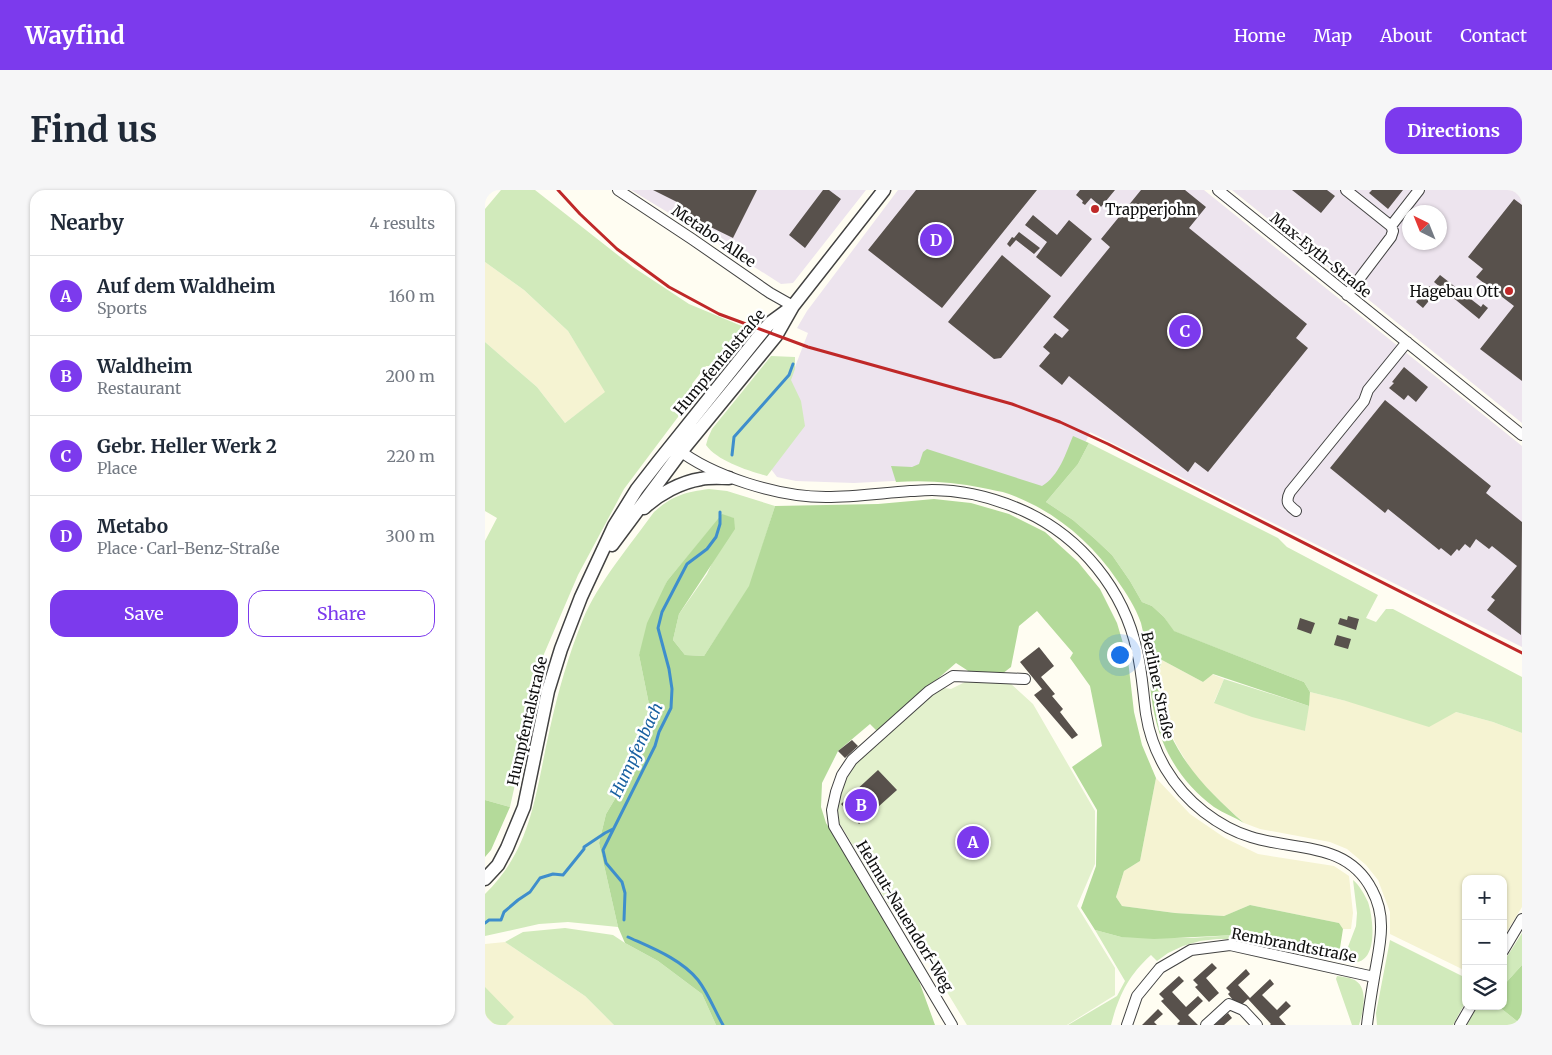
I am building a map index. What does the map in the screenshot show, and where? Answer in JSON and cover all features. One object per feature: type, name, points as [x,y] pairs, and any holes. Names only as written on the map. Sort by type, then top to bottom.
[{"type":"street","name":"Metabo-Allee","points":[[618,190],[770,293],[793,306]]},
{"type":"street","name":"Humpfentalstraße","points":[[485,879],[497,865],[507,848],[524,807],[551,682],[561,648],[581,597],[614,526],[637,489],[776,336],[793,306],[884,190]]},
{"type":"street","name":"Max-Eyth-Straße","points":[[1218,190],[1522,435]]},
{"type":"street","points":[[1346,190],[1391,226],[1393,231],[1391,237],[1347,295]]},
{"type":"street","points":[[1391,226],[1419,190]]},
{"type":"street","points":[[1296,511],[1288,505],[1287,499],[1290,492],[1364,401],[1368,390],[1407,342]]},
{"type":"street","name":"Humpfentalstraße","points":[[596,567],[676,448]]},
{"type":"street","name":"Berliner Straße","points":[[676,448],[698,463],[729,478],[784,492],[822,497],[930,490],[968,493],[1007,504],[1026,512],[1059,532],[1095,564],[1125,612],[1138,652],[1147,717],[1153,741],[1163,764],[1181,791],[1205,813],[1240,833],[1252,838],[1322,851],[1339,857],[1358,871],[1373,890],[1381,912],[1381,938],[1367,1025]]},
{"type":"street","points":[[626,525],[650,503],[666,492],[683,484],[701,479],[729,478]]},
{"type":"street","name":"Helmut-Nauendorf-Weg","points":[[953,1025],[834,826],[833,810],[836,792],[842,775],[852,760],[929,691],[953,676],[1025,679]]},
{"type":"street","points":[[1507,944],[1522,919]]},
{"type":"street","name":"Rembrandtstraße","points":[[1127,1025],[1137,996],[1160,968],[1191,950],[1230,945],[1374,977]]},
{"type":"street","points":[[1206,1025],[1229,1004],[1243,1010],[1257,1025]]},
{"type":"street","points":[[1460,1025],[1469,1010]]},
{"type":"shaded area","points":[[631,190],[866,190],[793,283],[781,284]]},
{"type":"shaded area","points":[[898,190],[1204,190],[1522,446],[1522,647],[1090,432],[1077,462],[1044,496],[932,479],[854,483],[796,481],[777,477],[768,465],[790,380],[808,333],[797,328],[807,311]]},
{"type":"shaded area","points":[[1232,190],[1522,190],[1522,423]]},
{"type":"shaded area","points":[[485,262],[524,290],[568,331],[606,392],[565,423],[537,387],[485,342]]},
{"type":"shaded area","points":[[1162,660],[1203,682],[1212,674],[1224,679],[1214,702],[1305,731],[1310,692],[1346,701],[1456,712],[1493,722],[1522,733],[1522,907],[1507,931],[1507,875],[1462,875],[1462,969],[1390,934],[1390,912],[1378,880],[1366,865],[1347,849],[1330,842],[1260,829],[1244,823],[1195,776],[1177,746],[1162,715],[1157,681]]},
{"type":"shaded area","points":[[1156,778],[1190,814],[1225,838],[1258,854],[1334,866],[1349,876],[1353,913],[1351,929],[1343,929],[1339,923],[1250,905],[1224,916],[1175,913],[1122,906],[1116,897],[1124,871],[1140,861]]},
{"type":"shaded area","points":[[505,942],[585,996],[614,1025],[485,1025],[485,944]]},
{"type":"green space","points":[[501,190],[535,190],[633,267],[689,304],[749,329],[716,366],[706,366],[692,384],[693,397],[624,489],[578,575],[544,654],[510,807],[485,800],[485,541],[497,518],[485,511],[485,342],[537,387],[565,423],[605,392],[568,331],[524,290],[485,262],[485,209]]},
{"type":"green space","points":[[771,356],[795,357],[795,369],[791,380],[801,401],[805,426],[767,476],[725,461],[706,445],[712,429]]},
{"type":"green space","points":[[1073,436],[1089,443],[1078,464],[1046,502],[1073,520],[1112,555],[1142,602],[1152,606],[1164,617],[1174,631],[1304,682],[1310,692],[1309,706],[1213,674],[1203,682],[1162,660],[1157,676],[1157,684],[1164,717],[1171,735],[1190,768],[1216,797],[1244,823],[1214,807],[1193,789],[1169,755],[1155,717],[1146,646],[1139,617],[1117,580],[1095,552],[1070,528],[1056,518],[1009,494],[951,483],[929,481],[896,482],[891,466],[912,467],[919,464],[923,452],[927,449],[1042,486],[1048,482],[1057,470],[1065,457]]},
{"type":"green space","points":[[1089,443],[1278,538],[1287,547],[1378,595],[1366,618],[1376,622],[1386,609],[1393,609],[1522,677],[1522,733],[1493,722],[1456,712],[1429,727],[1346,701],[1310,692],[1304,682],[1173,631],[1164,617],[1152,606],[1142,602],[1112,555],[1073,520],[1046,502],[1078,464]]},
{"type":"green space","points":[[709,489],[727,491],[775,506],[750,586],[704,656],[685,655],[673,640],[679,614],[707,574],[733,518],[722,515],[667,581],[639,655],[652,719],[637,762],[606,814],[599,843],[618,927],[568,922],[539,924],[485,936],[485,894],[501,876],[523,837],[536,795],[560,686],[589,605],[615,564],[654,512],[679,496]]},
{"type":"green space","points":[[934,499],[971,503],[1009,514],[1045,532],[1078,562],[1100,589],[1117,623],[1128,660],[1134,712],[1142,745],[1156,778],[1140,861],[1124,871],[1116,897],[1122,906],[1175,913],[1224,916],[1250,905],[1339,923],[1343,929],[1340,948],[1334,952],[1236,935],[1154,939],[1121,937],[1095,930],[1081,908],[1096,866],[1097,810],[1072,767],[1102,746],[1090,686],[1070,658],[1073,653],[1037,611],[1019,626],[1011,667],[1002,674],[973,674],[956,663],[877,731],[870,724],[838,751],[822,783],[821,807],[826,823],[893,927],[919,981],[935,1025],[716,1025],[702,994],[658,961],[625,943],[618,927],[599,843],[606,814],[637,762],[652,719],[639,655],[647,623],[667,581],[722,514],[734,518],[735,529],[679,614],[673,640],[685,655],[704,656],[749,586],[775,506],[878,504]]},
{"type":"green space","points":[[1224,679],[1309,706],[1305,731],[1252,717],[1214,703]]},
{"type":"green space","points":[[969,680],[1010,683],[1033,704],[1095,811],[1095,864],[1077,906],[1115,968],[1115,995],[1067,1025],[967,1025],[899,913],[890,907],[837,819],[836,808],[842,787],[856,763],[939,687],[951,689]]},
{"type":"green space","points":[[485,800],[510,807],[491,850],[485,857]]},
{"type":"green space","points":[[1353,880],[1360,887],[1368,902],[1372,926],[1369,953],[1358,962],[1343,960],[1356,926],[1357,913]]},
{"type":"green space","points":[[565,928],[613,935],[658,961],[702,994],[716,1025],[614,1025],[585,996],[505,942],[523,932]]},
{"type":"green space","points":[[1095,930],[1121,937],[1191,938],[1236,935],[1334,952],[1340,948],[1341,951],[1332,959],[1237,939],[1200,941],[1183,946],[1157,961],[1151,955],[1130,978],[1117,1004],[1111,1025],[1068,1025],[1117,996],[1125,981]]},
{"type":"green space","points":[[1522,933],[1522,965],[1507,982],[1507,957]]},
{"type":"green space","points":[[1390,940],[1462,976],[1462,1008],[1453,1025],[1377,1025],[1376,1013]]},
{"type":"green space","points":[[1522,965],[1522,1025],[1503,1010],[1507,1010],[1507,982]]},
{"type":"green space","points":[[1337,976],[1352,979],[1358,982],[1361,987],[1364,999],[1359,1025],[1352,1025],[1336,979]]},
{"type":"green space","points":[[485,987],[514,1017],[506,1025],[495,1025],[485,1015]]},
{"type":"green space","points":[[1475,1010],[1503,1010],[1522,1025],[1467,1025]]},
{"type":"building","points":[[653,190],[757,190],[733,238],[684,214],[678,210],[681,204]]},
{"type":"building","points":[[823,190],[829,190],[841,199],[805,248],[789,235]]},
{"type":"building","points":[[916,190],[1037,190],[942,308],[868,250]]},
{"type":"building","points":[[1080,190],[1115,190],[1101,207],[1091,198],[1085,205],[1082,203],[1083,201],[1076,195]]},
{"type":"building","points":[[1141,190],[1185,190],[1206,207],[1189,228],[1307,324],[1296,338],[1308,348],[1208,472],[1195,462],[1188,472],[1069,376],[1062,385],[1039,366],[1050,353],[1043,347],[1055,333],[1062,338],[1069,330],[1053,317],[1110,247],[1101,239]]},
{"type":"building","points":[[1292,190],[1327,190],[1335,196],[1321,213]]},
{"type":"building","points":[[1372,190],[1403,190],[1388,209],[1369,193]]},
{"type":"building","name":"Hagebau Ott","points":[[1514,199],[1522,205],[1522,381],[1480,349],[1514,306],[1476,277],[1483,269],[1468,257]]},
{"type":"building","points":[[1033,215],[1057,235],[1069,220],[1092,239],[1061,277],[1036,257],[1047,242],[1025,225]]},
{"type":"building","points":[[1019,232],[1040,248],[1034,254],[1016,240],[1010,247],[1007,244]]},
{"type":"building","points":[[1002,255],[1051,296],[1001,358],[994,359],[948,322]]},
{"type":"building","points":[[1440,275],[1481,307],[1483,304],[1488,308],[1479,319],[1434,282]]},
{"type":"building","points":[[1429,286],[1437,291],[1423,308],[1416,302]]},
{"type":"building","points":[[1404,367],[1428,387],[1416,402],[1408,395],[1404,400],[1389,388]]},
{"type":"building","points":[[1385,400],[1491,486],[1486,493],[1522,522],[1521,635],[1487,610],[1495,600],[1491,597],[1517,566],[1492,546],[1489,549],[1476,539],[1470,548],[1465,544],[1451,556],[1441,548],[1439,550],[1388,509],[1385,513],[1330,468]]},
{"type":"building","points":[[1348,616],[1359,619],[1356,630],[1338,624],[1340,618],[1347,620]]},
{"type":"building","points":[[1300,618],[1315,623],[1311,634],[1297,629]]},
{"type":"building","points":[[1337,635],[1351,639],[1348,649],[1334,645]]},
{"type":"building","points":[[1039,647],[1054,666],[1041,677],[1055,694],[1052,696],[1063,709],[1060,712],[1078,735],[1072,739],[1034,695],[1042,689],[1020,662]]},
{"type":"building","points":[[852,740],[858,746],[845,758],[838,751]]},
{"type":"building","points":[[878,770],[897,790],[859,824],[841,804]]},
{"type":"building","points":[[1212,963],[1217,968],[1206,978],[1219,993],[1209,1002],[1195,987],[1198,985],[1193,980]]},
{"type":"building","points":[[1246,969],[1250,974],[1238,985],[1250,998],[1270,979],[1274,984],[1262,995],[1277,1010],[1286,1001],[1291,1006],[1279,1017],[1286,1025],[1270,1025],[1248,999],[1239,1007],[1228,994],[1230,992],[1226,988]]},
{"type":"building","points":[[1179,976],[1184,981],[1172,992],[1186,1007],[1198,996],[1203,1001],[1188,1015],[1198,1025],[1177,1024],[1180,1021],[1161,1001],[1164,999],[1159,994]]},
{"type":"building","points":[[1158,1009],[1163,1014],[1154,1022],[1157,1025],[1142,1025]]},
{"type":"building","points":[[1228,1013],[1232,1018],[1224,1025],[1214,1025]]},
{"type":"waterway","name":"Humpfenbach","points":[[732,455],[734,437],[789,375],[793,364]]},
{"type":"waterway","name":"Humpfenbach","points":[[624,920],[625,893],[622,882],[606,863],[603,850],[655,746],[659,732],[671,708],[672,689],[669,669],[658,628],[662,612],[687,564],[707,549],[716,537],[720,524],[720,512]]},
{"type":"waterway","points":[[485,923],[489,920],[501,920],[504,912],[530,892],[540,878],[553,874],[563,875],[584,847],[613,829]]},
{"type":"waterway","name":"Humpfenbach","points":[[628,937],[675,960],[691,973],[705,991],[723,1025]]},
{"type":"railway","points":[[558,190],[617,249],[669,287],[719,314],[808,347],[1012,404],[1060,422],[1108,444],[1522,653]]},
{"type":"place","name":"Trapperjohn","points":[[1095,209]]},
{"type":"place","name":"Metabo","points":[[936,240]]},
{"type":"place","name":"Hagebau Ott","points":[[1509,291]]},
{"type":"place","name":"Gebr. Heller Werk 2","points":[[1185,331]]},
{"type":"place","name":"Waldheim","points":[[861,805]]},
{"type":"place","name":"Auf dem Waldheim","points":[[973,842]]}]
